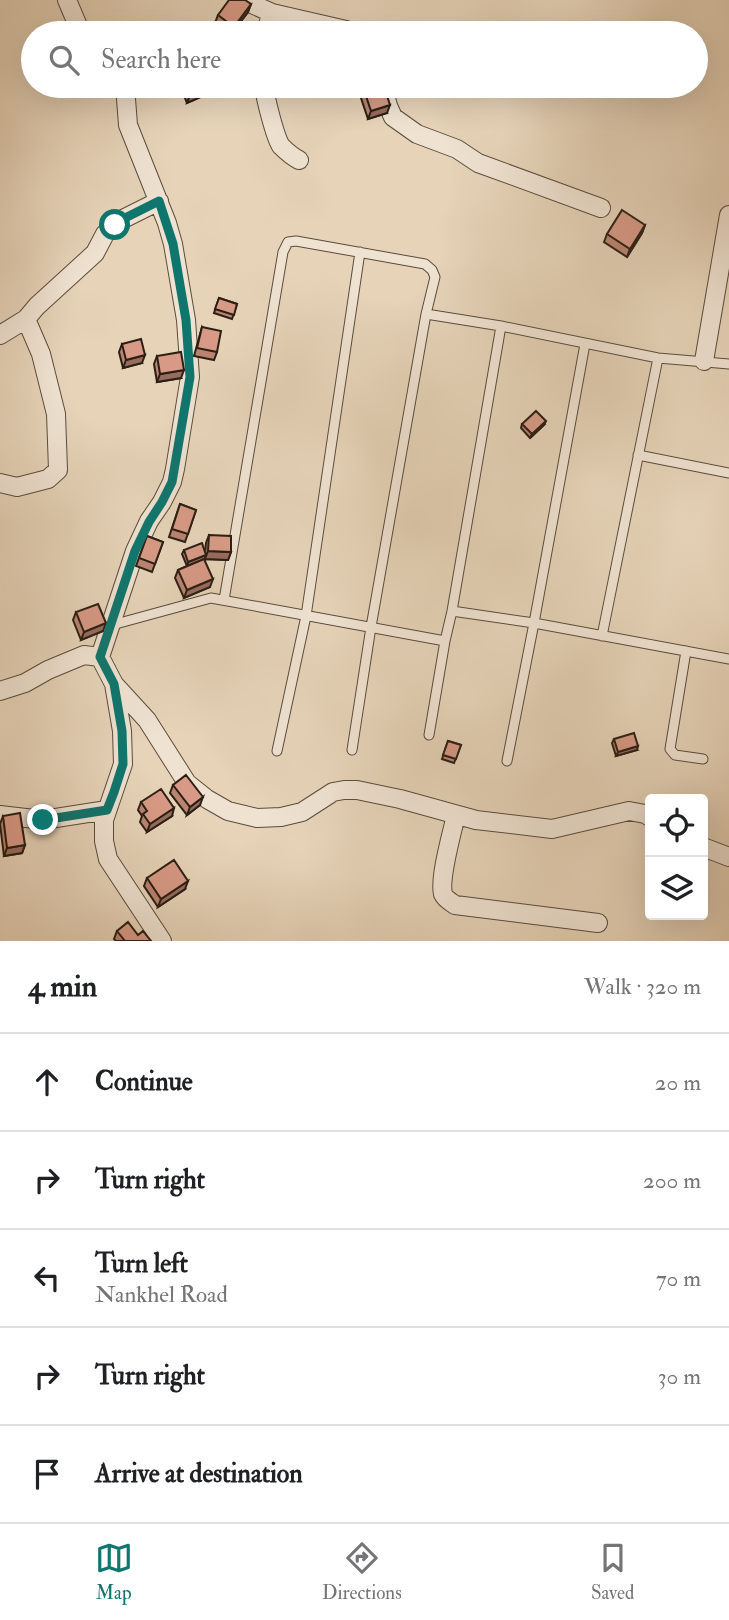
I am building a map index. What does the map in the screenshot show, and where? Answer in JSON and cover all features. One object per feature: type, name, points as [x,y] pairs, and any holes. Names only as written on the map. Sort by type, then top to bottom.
[{"type":"street","points":[[67,0],[76,21]]},
{"type":"street","points":[[243,0],[272,13],[307,21]]},
{"type":"street","points":[[269,21],[272,13]]},
{"type":"street","points":[[126,98],[128,125],[159,201],[173,244],[186,320],[190,377],[172,482],[135,551],[100,657],[114,684],[147,720],[187,783],[228,811],[257,818],[281,817],[302,812],[333,792],[357,790],[476,820],[552,829],[629,811],[645,816]]},
{"type":"street","points":[[265,98],[280,145],[299,160]]},
{"type":"street","points":[[386,98],[393,117],[417,134],[457,149],[478,163],[601,208]]},
{"type":"street","points":[[0,335],[26,319],[95,253],[105,234],[115,225],[159,201]]},
{"type":"street","points":[[704,361],[726,248],[729,215]]},
{"type":"street","points":[[0,483],[17,487],[48,479],[58,470],[57,414],[41,354],[26,319]]},
{"type":"street","points":[[0,691],[25,683],[84,655],[100,657]]},
{"type":"street","points":[[114,684],[122,731],[123,764],[104,820],[104,841],[108,859],[162,941]]},
{"type":"street","points":[[0,815],[43,820],[107,810]]},
{"type":"street","points":[[456,815],[443,874],[443,893],[447,900],[455,905],[598,923]]},
{"type":"street","points":[[708,849],[729,857]]},
{"type":"lane","points":[[224,600],[283,253],[288,242],[296,241],[425,264],[435,277],[370,627],[352,750]]},
{"type":"lane","points":[[277,751],[306,616],[360,252]]},
{"type":"lane","points":[[426,314],[501,326],[657,358],[729,364]]},
{"type":"lane","points":[[429,735],[501,326]]},
{"type":"lane","points":[[507,761],[585,344]]},
{"type":"lane","points":[[602,636],[657,358]]},
{"type":"lane","points":[[638,455],[729,473]]},
{"type":"lane","points":[[110,625],[211,598],[445,641]]},
{"type":"lane","points":[[452,611],[534,623],[729,659]]},
{"type":"lane","points":[[686,651],[670,749],[675,755],[703,759]]},
{"type":"building","points":[[229,0],[245,0],[251,4],[238,21],[226,21],[218,15]]},
{"type":"building","points":[[367,98],[388,98],[390,105],[371,111]]},
{"type":"building","points":[[622,210],[645,225],[630,249],[607,234]]},
{"type":"building","points":[[219,298],[237,304],[234,315],[215,309]]},
{"type":"building","points":[[202,327],[221,331],[217,352],[197,348]]},
{"type":"building","points":[[141,339],[145,355],[126,360],[122,344]]},
{"type":"building","points":[[181,352],[184,370],[160,374],[157,356]]},
{"type":"building","points":[[536,411],[546,421],[532,434],[522,424]]},
{"type":"building","points":[[180,504],[196,510],[188,534],[172,529]]},
{"type":"building","points":[[209,535],[231,536],[231,552],[208,551]]},
{"type":"building","points":[[147,536],[163,542],[155,564],[139,558]]},
{"type":"building","points":[[202,543],[206,555],[188,562],[184,550]]},
{"type":"building","points":[[204,559],[213,579],[187,590],[178,570]]},
{"type":"building","points":[[98,604],[106,623],[84,632],[76,612]]},
{"type":"building","points":[[634,733],[638,746],[618,752],[614,739]]},
{"type":"building","points":[[448,741],[461,745],[456,759],[443,755]]},
{"type":"building","points":[[186,775],[203,797],[190,807],[173,785]]},
{"type":"building","points":[[161,789],[174,808],[150,824],[143,814],[147,811],[141,802]]},
{"type":"building","points":[[20,813],[25,845],[7,848],[3,816]]},
{"type":"building","points":[[174,860],[188,881],[161,899],[147,878]]},
{"type":"building","points":[[128,922],[138,935],[143,931],[151,941],[125,941],[117,931]]},
{"type":"route","points":[[43,820],[107,810],[114,792],[123,764],[122,731],[114,684],[100,657],[135,551],[172,482],[190,377],[186,320],[173,244],[159,201],[115,225]]}]
